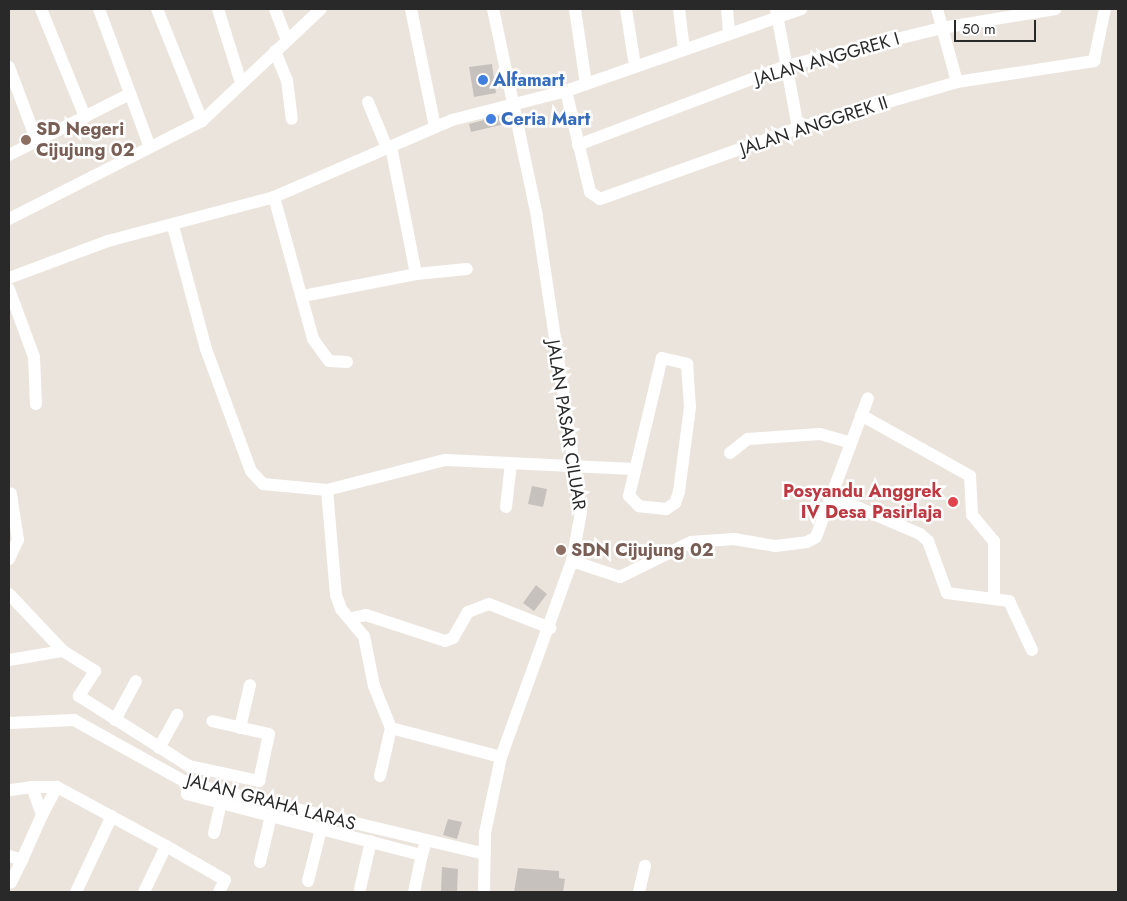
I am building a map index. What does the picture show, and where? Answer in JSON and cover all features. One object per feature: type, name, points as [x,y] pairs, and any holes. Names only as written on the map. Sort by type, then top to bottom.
[{"type":"street","points":[[41,9],[85,117]]},
{"type":"street","points":[[99,9],[149,145]]},
{"type":"street","points":[[157,9],[202,121]]},
{"type":"street","points":[[275,9],[287,40]]},
{"type":"street","points":[[9,220],[149,145],[202,121],[322,9]]},
{"type":"street","points":[[411,9],[435,127]]},
{"type":"street","name":"JALAN PASAR CILUAR","points":[[484,892],[485,854],[501,757],[550,628],[572,561],[581,512],[537,216],[493,9]]},
{"type":"street","points":[[575,9],[586,84]]},
{"type":"street","points":[[626,9],[635,66]]},
{"type":"street","points":[[679,9],[684,47]]},
{"type":"street","points":[[727,9],[729,32]]},
{"type":"street","points":[[9,278],[84,248],[173,226],[274,197],[435,127],[513,104],[566,91],[729,32],[777,12],[801,9]]},
{"type":"street","points":[[937,9],[957,82]]},
{"type":"street","name":"JALAN ANGGREK I","points":[[578,145],[786,66],[942,28],[1055,9]]},
{"type":"street","name":"JALAN ANGGREK II","points":[[566,91],[590,192],[600,198],[798,128],[957,82],[1094,61],[1105,9]]},
{"type":"street","points":[[223,10],[241,84]]},
{"type":"street","points":[[777,12],[798,128]]},
{"type":"street","points":[[275,52],[287,80],[292,119]]},
{"type":"street","points":[[9,67],[37,142]]},
{"type":"street","points":[[9,155],[130,94]]},
{"type":"street","points":[[368,102],[389,147],[416,274]]},
{"type":"street","points":[[274,197],[320,353],[329,360],[347,362]]},
{"type":"street","points":[[173,226],[206,349],[255,478],[272,488],[327,490],[445,460],[634,469]]},
{"type":"street","points":[[303,296],[416,274],[467,269]]},
{"type":"street","points":[[9,288],[34,357],[36,404]]},
{"type":"street","points":[[662,358],[686,363],[690,407],[675,503],[666,509],[632,504],[629,496],[634,469],[658,362],[662,358]]},
{"type":"street","points":[[572,561],[620,577],[691,542],[734,539],[775,546],[807,542],[816,537],[868,398]]},
{"type":"street","points":[[861,416],[970,476],[972,515],[994,541],[994,597]]},
{"type":"street","points":[[730,453],[748,439],[820,434],[851,443]]},
{"type":"street","points":[[506,507],[510,463]]},
{"type":"street","points":[[327,490],[336,595],[341,609],[352,618],[364,636],[374,686],[391,728],[380,776]]},
{"type":"street","points":[[9,560],[18,532],[11,494]]},
{"type":"street","points":[[832,496],[920,534],[932,550],[947,593],[994,597],[1009,601],[1032,650]]},
{"type":"street","points":[[9,594],[15,604],[63,651]]},
{"type":"street","points":[[352,618],[366,615],[445,641],[453,638],[468,612],[489,604],[550,628]]},
{"type":"street","points":[[9,660],[63,651]]},
{"type":"street","name":"JALAN GRAHA LARAS","points":[[63,651],[95,671],[79,696],[189,766],[259,782],[269,734],[212,721]]},
{"type":"street","points":[[115,720],[136,681]]},
{"type":"street","points":[[240,728],[250,685]]},
{"type":"street","points":[[159,748],[177,715]]},
{"type":"street","name":"JALAN GRAHA LARAS","points":[[9,723],[74,720],[187,783],[485,854]]},
{"type":"street","points":[[391,728],[501,757]]},
{"type":"street","points":[[187,783],[187,794],[422,855]]},
{"type":"street","points":[[32,787],[42,815]]},
{"type":"street","points":[[11,790],[32,787],[56,787],[112,816],[225,880],[219,892]]},
{"type":"street","points":[[11,883],[56,787]]},
{"type":"street","points":[[214,833],[221,803]]},
{"type":"street","points":[[76,892],[112,816]]},
{"type":"street","points":[[260,862],[271,816]]},
{"type":"street","points":[[308,881],[321,829]]},
{"type":"street","points":[[360,889],[371,841]]},
{"type":"street","points":[[414,892],[426,841]]},
{"type":"street","points":[[144,892],[166,846]]},
{"type":"street","points":[[9,856],[22,860]]},
{"type":"street","points":[[639,892],[645,866]]},
{"type":"building","name":"Alfamart","points":[[492,64],[496,93],[474,97],[469,67]]},
{"type":"building","points":[[507,114],[509,123],[471,132],[469,124]]},
{"type":"building","points":[[532,486],[547,489],[543,507],[528,504]]},
{"type":"building","points":[[536,585],[547,594],[534,611],[523,603]]},
{"type":"building","points":[[448,819],[462,822],[457,839],[443,835]]},
{"type":"building","points":[[442,867],[458,869],[457,892],[441,892]]},
{"type":"building","points":[[518,868],[559,871],[559,878],[565,879],[563,892],[514,892]]},
{"type":"place","name":"Alfamart","points":[[483,80]]},
{"type":"place","name":"Ceria Mart","points":[[491,119]]},
{"type":"place","name":"SD Negeri Cijujung 02","points":[[26,140]]},
{"type":"place","name":"Posyandu Anggrek IV Desa Pasirlaja","points":[[953,502]]},
{"type":"place","name":"SDN Cijujung 02","points":[[561,550]]}]
